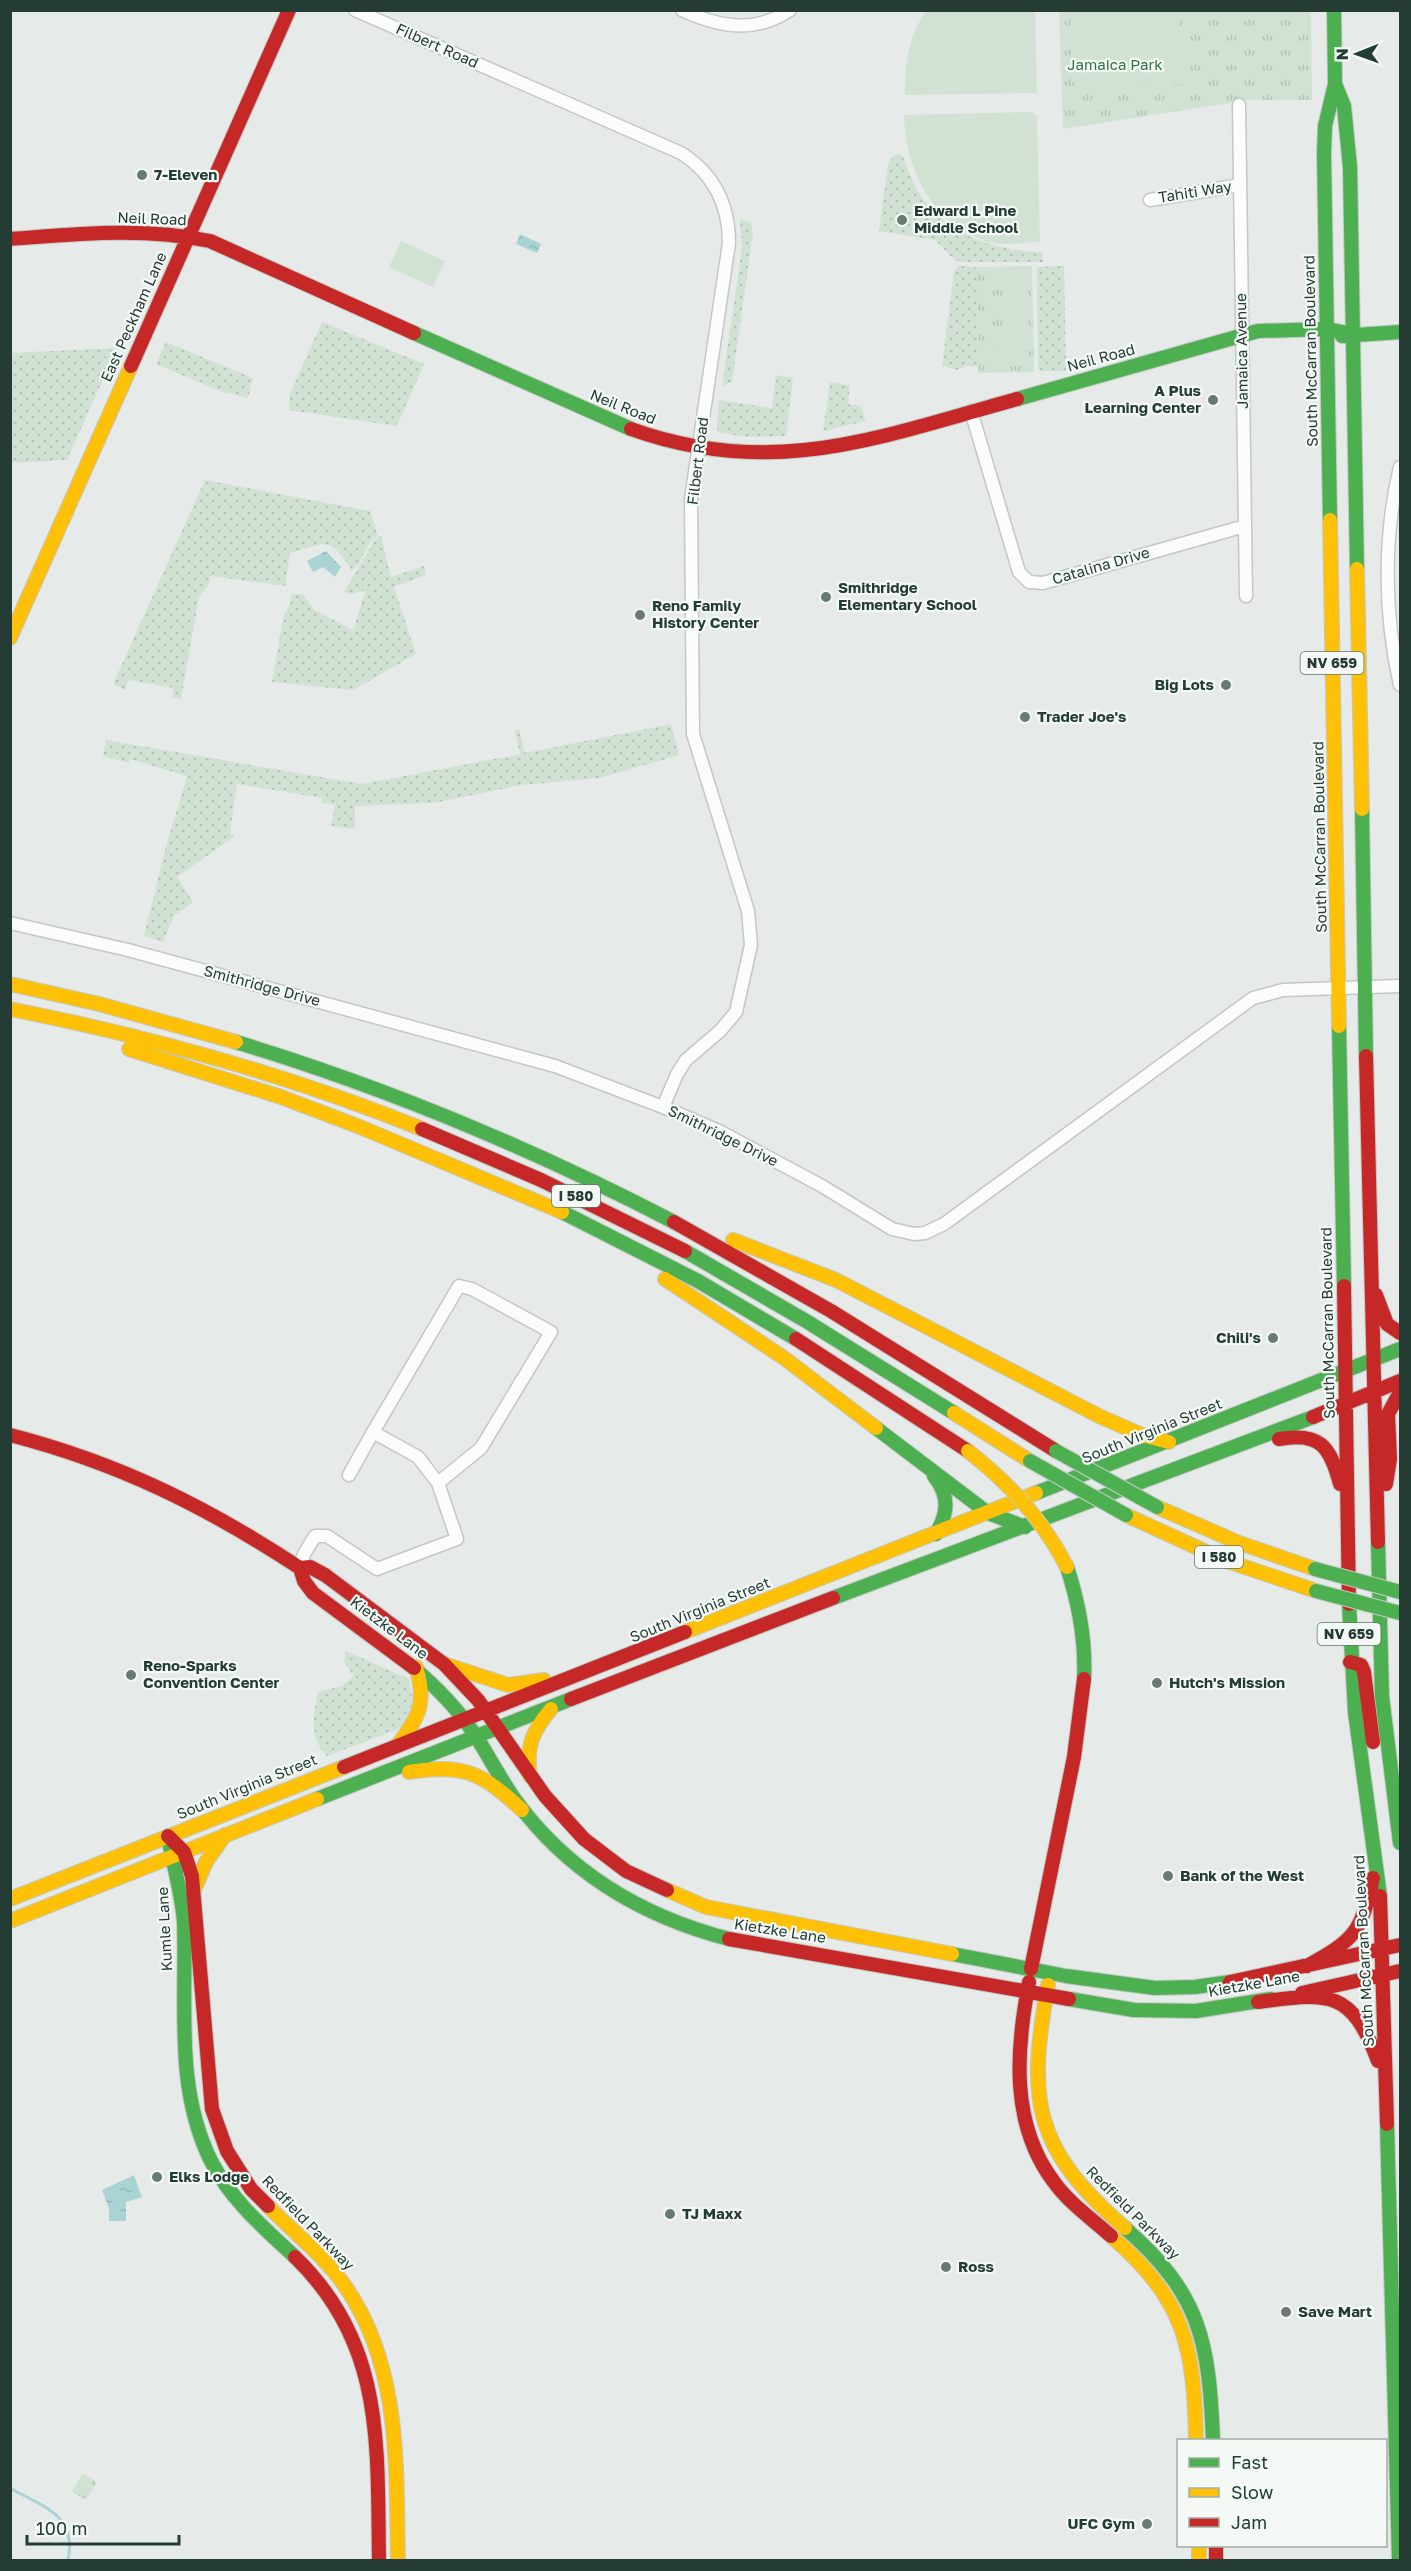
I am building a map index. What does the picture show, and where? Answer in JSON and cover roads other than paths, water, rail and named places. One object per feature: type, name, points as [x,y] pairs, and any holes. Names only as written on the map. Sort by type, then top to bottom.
[{"type":"main road","name":"East Peckham Lane","points":[[10,638],[289,10]]},
{"type":"main road","name":"South McCarran Boulevard","points":[[1334,10],[1335,84],[1325,126],[1324,153],[1350,1662],[1377,1861],[1382,1950],[1386,2088],[1396,2249],[1399,2560]]},
{"type":"main road","name":"South McCarran Boulevard","points":[[1335,84],[1344,106],[1347,126],[1372,1360],[1382,1696],[1388,1761],[1401,1843]]},
{"type":"main road","name":"Neil Road","points":[[10,238],[108,234],[189,236],[210,241],[618,424],[660,439],[699,449],[761,454],[815,451],[857,444],[1264,330],[1327,334],[1401,332]]},
{"type":"main road","name":"I 580","points":[[10,984],[157,1019],[332,1073],[509,1143],[645,1206],[789,1285],[1056,1451],[1157,1507],[1237,1542],[1315,1569],[1401,1592]]},
{"type":"main road","name":"I 580","points":[[10,1009],[142,1038],[306,1088],[382,1114],[550,1184],[736,1279],[1030,1461],[1126,1515],[1224,1560],[1316,1591],[1401,1613]]},
{"type":"main road","points":[[79,1024],[130,1049],[302,1105],[441,1161],[605,1244],[700,1301],[784,1358],[988,1513],[1025,1527]]},
{"type":"main road","name":"Redfield Parkway","points":[[441,1161],[521,1194],[665,1263],[750,1310],[847,1370],[968,1451],[1020,1493],[1051,1535],[1068,1567],[1083,1618],[1087,1668],[1079,1734],[1027,1991],[1017,2072],[1020,2108],[1043,2167],[1058,2187],[1073,2204],[1132,2253],[1159,2286],[1176,2312],[1184,2331],[1194,2378],[1196,2439]]},
{"type":"main road","points":[[645,1206],[836,1280],[1099,1416],[1142,1435],[1169,1442]]},
{"type":"main road","points":[[1370,1270],[1382,1315],[1393,1330],[1401,1333]]},
{"type":"main road","name":"South Virginia Street","points":[[10,1899],[1401,1349]]},
{"type":"main road","points":[[10,1921],[476,1736],[792,1614],[1213,1457],[1401,1381]]},
{"type":"main road","points":[[1378,1516],[1390,1459],[1388,1414],[1401,1392]]},
{"type":"main road","name":"Kietzke Lane","points":[[10,1435],[78,1453],[145,1478],[209,1509],[300,1568],[310,1567],[325,1575],[444,1664],[487,1712],[530,1776],[563,1818],[626,1871],[684,1899],[744,1916],[1050,1973],[1108,1983],[1182,1988],[1228,1982],[1401,1945]]},
{"type":"main road","points":[[1213,1457],[1294,1436],[1310,1436],[1318,1440],[1330,1453],[1335,1466],[1348,1530]]},
{"type":"main road","points":[[916,1457],[940,1482],[948,1498],[946,1516],[936,1534]]},
{"type":"main road","name":"Kietzke Lane","points":[[300,1568],[304,1581],[314,1593],[416,1667],[465,1720],[522,1810],[562,1854],[604,1887],[690,1928],[728,1939],[1046,1995],[1158,2012],[1212,2009],[1258,2002],[1401,1971]]},
{"type":"main road","points":[[785,1594],[792,1614]]},
{"type":"main road","points":[[1350,1662],[1361,1665],[1364,1672],[1373,1742],[1388,1761]]},
{"type":"main road","points":[[444,1664],[508,1685],[588,1671]]},
{"type":"main road","points":[[396,1747],[414,1723],[423,1703],[416,1667]]},
{"type":"main road","points":[[530,1776],[527,1758],[529,1739],[539,1721],[552,1707]]},
{"type":"main road","points":[[362,1782],[433,1768],[468,1770],[489,1780],[522,1810]]},
{"type":"main road","points":[[194,1890],[199,1884],[206,1862],[225,1835]]},
{"type":"main road","name":"Kumle Lane","points":[[168,1836],[194,1890],[208,2086]]},
{"type":"main road","name":"Kumle Lane","points":[[178,1854],[184,2016],[190,2100]]},
{"type":"main road","points":[[1307,1966],[1332,1953],[1356,1934],[1364,1921],[1377,1861]]},
{"type":"main road","name":"Redfield Parkway","points":[[1050,1973],[1037,2045],[1035,2077],[1040,2111],[1048,2134],[1061,2162],[1078,2183],[1153,2253],[1184,2293],[1211,2370],[1213,2439]]},
{"type":"main road","points":[[1258,2002],[1302,1996],[1325,1997],[1345,2004],[1365,2025],[1386,2088]]},
{"type":"main road","points":[[208,2086],[190,2100],[200,2136],[222,2181],[253,2220],[319,2283],[340,2312],[367,2371],[376,2421],[379,2560]]},
{"type":"main road","name":"Redfield Parkway","points":[[208,2086],[218,2130],[239,2172],[266,2206],[346,2287],[372,2331],[388,2381],[393,2407],[398,2560]]},
{"type":"street","name":"Filbert Road","points":[[355,10],[376,14],[681,153],[694,161],[715,184],[727,213],[729,243],[691,499],[693,734],[748,911],[751,945],[736,1012],[720,1031],[687,1060],[677,1074],[663,1107]]},
{"type":"street","points":[[682,10],[707,21],[737,27],[768,22],[790,10]]},
{"type":"street","name":"Jamaica Avenue","points":[[1239,105],[1246,596]]},
{"type":"street","name":"Tahiti Way","points":[[1150,200],[1240,185]]},
{"type":"street","name":"Catalina Drive","points":[[971,411],[1019,572],[1029,582],[1043,583],[1245,526]]},
{"type":"street","points":[[1401,467],[1390,522],[1388,556],[1390,627],[1401,685]]},
{"type":"street","name":"Smithridge Drive","points":[[10,923],[128,950],[499,1049],[579,1075],[663,1107],[768,1155],[892,1229],[914,1234],[936,1229],[966,1208],[1240,1005],[1268,993],[1401,986]]},
{"type":"street","points":[[349,1475],[459,1286],[472,1289],[551,1332],[481,1448],[438,1483]]},
{"type":"street","points":[[300,1568],[304,1554],[315,1536],[327,1536],[377,1569],[457,1539],[438,1483],[418,1457],[373,1432]]},
{"type":"water","points":[[520,234],[541,244],[537,253],[516,244]]},
{"type":"water","points":[[326,551],[341,567],[335,577],[323,567],[313,572],[307,561]]},
{"type":"water","points":[[134,2175],[142,2197],[126,2202],[126,2221],[109,2221],[109,2208],[102,2190]]},
{"type":"waterway","points":[[12,2489],[47,2508],[63,2523],[70,2545],[68,2560]]},
{"type":"place","name":"7-Eleven","points":[[142,175]]},
{"type":"place","name":"Edward L Pine Middle School","points":[[902,220]]},
{"type":"place","name":"A Plus Learning Center","points":[[1213,400]]},
{"type":"place","name":"Smithridge Elementary School","points":[[826,597]]},
{"type":"place","name":"Reno Family History Center","points":[[640,615]]},
{"type":"place","name":"Big Lots","points":[[1226,685]]},
{"type":"place","name":"Trader Joe's","points":[[1025,717]]},
{"type":"place","name":"Chili's","points":[[1273,1338]]},
{"type":"place","name":"Reno-Sparks Convention Center","points":[[131,1675]]},
{"type":"place","name":"Hutch's Mission","points":[[1157,1683]]},
{"type":"place","name":"Bank of the West","points":[[1168,1876]]},
{"type":"place","name":"Elks Lodge","points":[[157,2177]]},
{"type":"place","name":"TJ Maxx","points":[[670,2214]]},
{"type":"place","name":"Ross","points":[[946,2267]]},
{"type":"place","name":"Save Mart","points":[[1286,2312]]},
{"type":"place","name":"UFC Gym","points":[[1147,2524]]},
{"type":"park label","name":"Jamaica Park","points":[[1115,65]]}]
